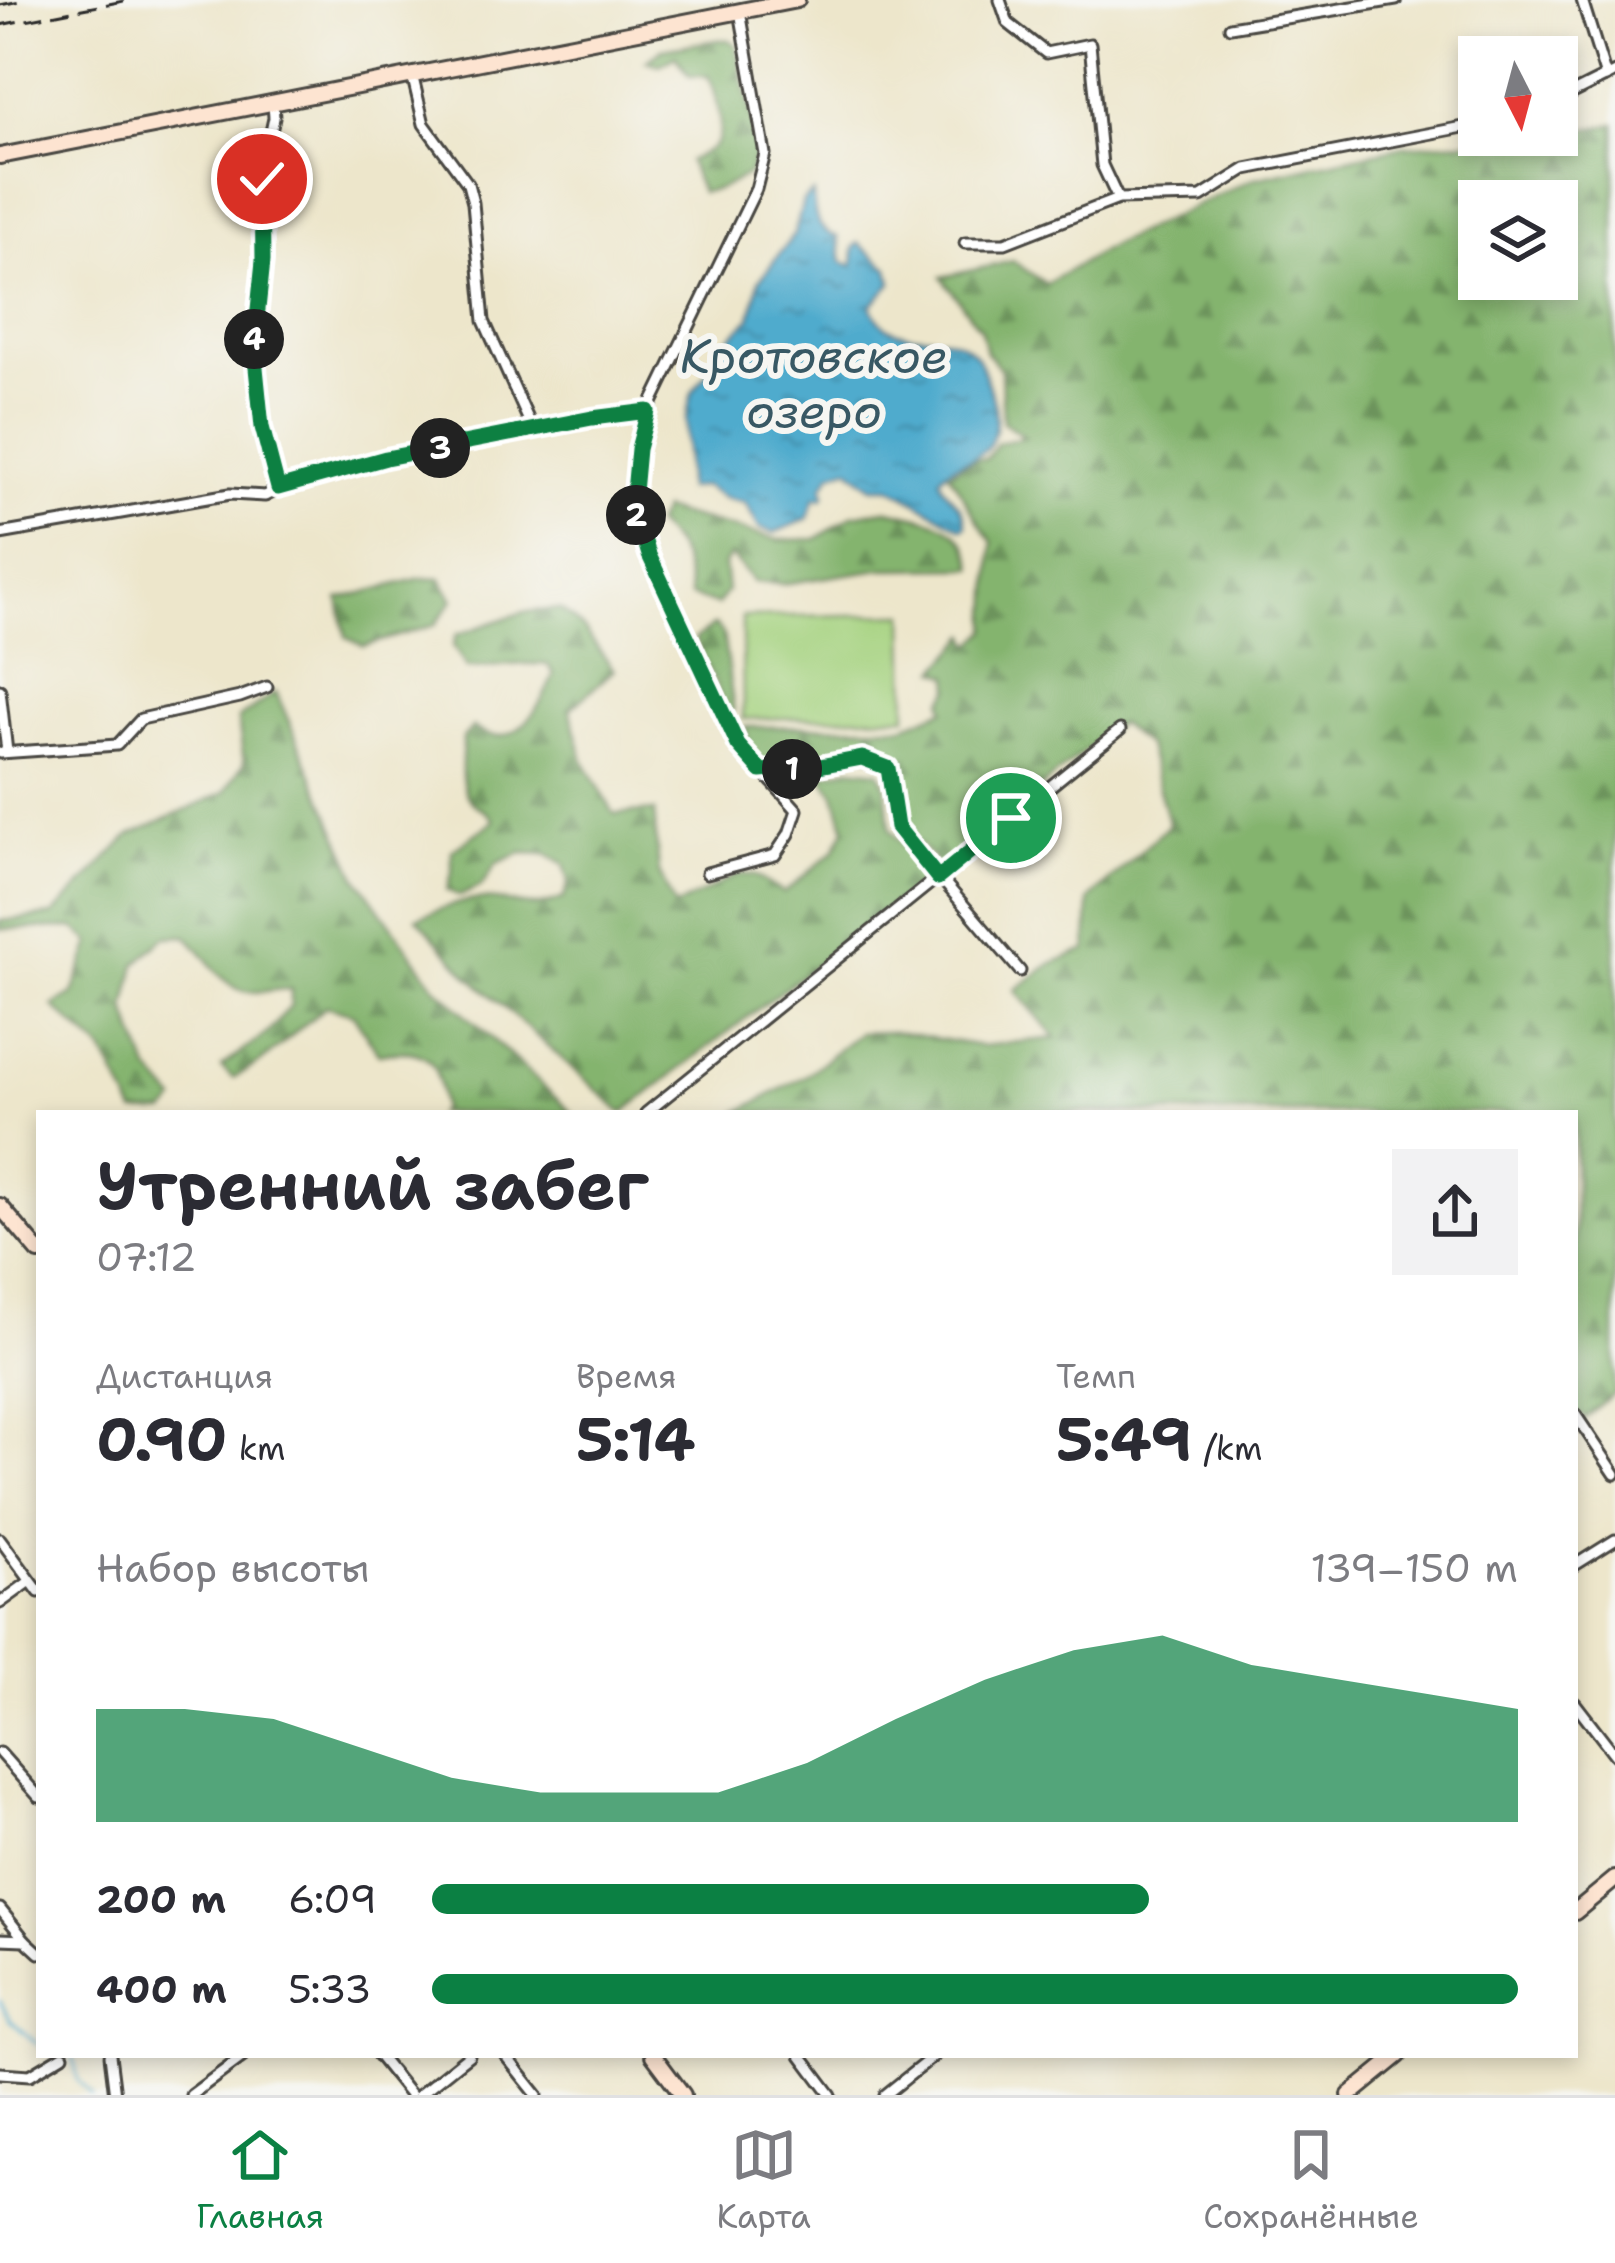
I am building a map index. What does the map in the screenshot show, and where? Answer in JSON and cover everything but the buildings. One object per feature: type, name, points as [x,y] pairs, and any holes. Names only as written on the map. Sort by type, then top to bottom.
[{"type":"street","points":[[0,156],[797,0]]},
{"type":"street","points":[[1000,0],[1008,23],[1046,53],[1090,44],[1102,165],[1118,199]]},
{"type":"street","points":[[1230,27],[1396,0]]},
{"type":"street","points":[[1578,91],[1611,75],[1582,0]]},
{"type":"street","points":[[707,872],[775,855],[797,810],[738,745],[646,547],[633,503],[638,449],[648,411],[756,189],[765,154],[740,11]]},
{"type":"street","points":[[412,74],[424,124],[468,184],[484,321],[533,430]]},
{"type":"street","points":[[272,100],[274,118],[262,179],[263,261],[254,348],[262,427],[278,488]]},
{"type":"street","points":[[965,243],[1005,243],[1118,199],[1201,197],[1246,170],[1458,128]]},
{"type":"street","points":[[0,533],[230,494],[265,496],[278,488],[386,458],[648,411]]},
{"type":"street","points":[[0,690],[3,753],[117,745],[141,719],[267,687]]},
{"type":"street","points":[[650,1110],[1120,730]]},
{"type":"street","points":[[761,771],[862,758],[888,768],[897,827],[1020,971]]},
{"type":"street","points":[[0,1206],[36,1248]]},
{"type":"street","points":[[1578,1418],[1615,1474]]},
{"type":"street","points":[[0,1539],[36,1589]]},
{"type":"street","points":[[1578,1563],[1615,1540]]},
{"type":"street","points":[[0,1603],[29,1582]]},
{"type":"street","points":[[1578,1707],[1615,1755]]},
{"type":"street","points":[[0,1753],[36,1794]]},
{"type":"street","points":[[1578,1910],[1615,1879]]},
{"type":"street","points":[[0,1909],[36,1950]]},
{"type":"street","points":[[0,1939],[25,1940]]},
{"type":"street","points":[[0,2072],[30,2075],[58,2058]]},
{"type":"street","points":[[110,2058],[115,2095]]},
{"type":"street","points":[[191,2095],[241,2058]]},
{"type":"street","points":[[380,2058],[410,2095]]},
{"type":"street","points":[[419,2095],[465,2058]]},
{"type":"street","points":[[507,2058],[537,2095]]},
{"type":"street","points":[[655,2058],[683,2095]]},
{"type":"street","points":[[803,2058],[831,2095]]},
{"type":"street","points":[[885,2095],[931,2058]]},
{"type":"street","points":[[1350,2095],[1395,2058]]},
{"type":"green space","points":[[718,40],[736,45],[758,147],[749,174],[720,189],[701,192],[688,161],[710,150],[718,139],[719,110],[711,82],[708,76],[690,76],[676,56],[660,65],[646,61],[663,49]]},
{"type":"green space","points":[[1615,124],[1615,1393],[1585,1418],[1578,1413],[1578,1110],[743,1110],[807,1075],[859,1033],[895,1032],[982,1046],[1056,1038],[1015,990],[1052,963],[1087,950],[1089,900],[1169,825],[1147,746],[1119,723],[941,869],[902,824],[892,764],[863,753],[763,762],[750,748],[745,727],[904,726],[945,709],[950,676],[937,670],[968,635],[972,645],[988,630],[993,542],[949,473],[974,459],[986,459],[998,443],[1025,437],[1003,422],[1001,369],[986,352],[981,330],[942,277],[1013,261],[1046,284],[1112,245],[1255,178],[1404,146],[1458,142],[1458,156],[1578,156],[1578,131]]},
{"type":"green space","points":[[886,509],[953,531],[974,568],[881,569],[782,584],[754,582],[730,555],[724,564],[727,591],[717,605],[690,596],[680,556],[655,525],[662,510],[779,540],[816,539],[853,515]]},
{"type":"green space","points":[[421,578],[441,579],[453,600],[435,625],[364,646],[346,637],[339,599]]},
{"type":"green space","points":[[560,609],[583,628],[614,670],[570,709],[584,761],[614,814],[654,811],[659,873],[675,907],[739,874],[754,875],[784,893],[834,851],[845,829],[835,794],[821,775],[850,768],[879,771],[886,786],[890,829],[929,877],[627,1110],[620,1110],[469,976],[417,918],[475,900],[536,906],[564,898],[569,882],[564,864],[547,854],[522,853],[497,863],[482,885],[460,896],[447,890],[452,850],[494,821],[471,801],[464,787],[463,738],[473,727],[488,735],[514,732],[534,713],[554,674],[548,665],[539,664],[467,668],[453,646],[456,635],[524,612]]},
{"type":"green space","points":[[905,614],[907,716],[743,719],[742,617]]},
{"type":"green space","points":[[715,625],[723,634],[734,711],[728,713],[695,639]]},
{"type":"green space","points":[[276,692],[356,875],[434,985],[569,1110],[441,1110],[438,1079],[428,1060],[410,1052],[379,1054],[353,1014],[326,1006],[261,1062],[233,1078],[221,1067],[269,1032],[291,1005],[291,989],[240,990],[186,936],[165,937],[136,964],[126,1009],[149,1070],[176,1101],[168,1110],[133,1110],[103,1051],[53,1006],[73,994],[91,943],[74,928],[0,929],[0,921],[53,915],[130,835],[225,792],[244,763],[238,719]]},
{"type":"water","name":"Кротовское озеро","points":[[813,193],[817,220],[838,237],[842,262],[853,266],[858,243],[889,268],[892,283],[871,306],[880,321],[903,333],[960,343],[979,360],[995,407],[991,442],[940,478],[963,512],[966,526],[962,528],[890,487],[872,487],[849,468],[832,473],[823,487],[825,495],[815,497],[808,519],[774,533],[759,528],[745,503],[723,498],[703,486],[686,489],[686,418],[692,393],[722,345],[751,318],[759,281],[795,233],[803,201]]},
{"type":"waterway","points":[[0,2001],[10,2020],[36,2042]]},
{"type":"waterway","points":[[74,2058],[78,2080],[92,2095]]},
{"type":"railway","points":[[0,5],[25,0]]},
{"type":"railway","points":[[0,25],[129,0]]},
{"type":"route","points":[[262,179],[263,261],[254,348],[262,427],[278,488],[432,448],[648,411],[638,449],[633,503],[646,547],[738,745],[761,771],[862,758],[888,768],[897,827],[938,878],[1011,818]]}]
